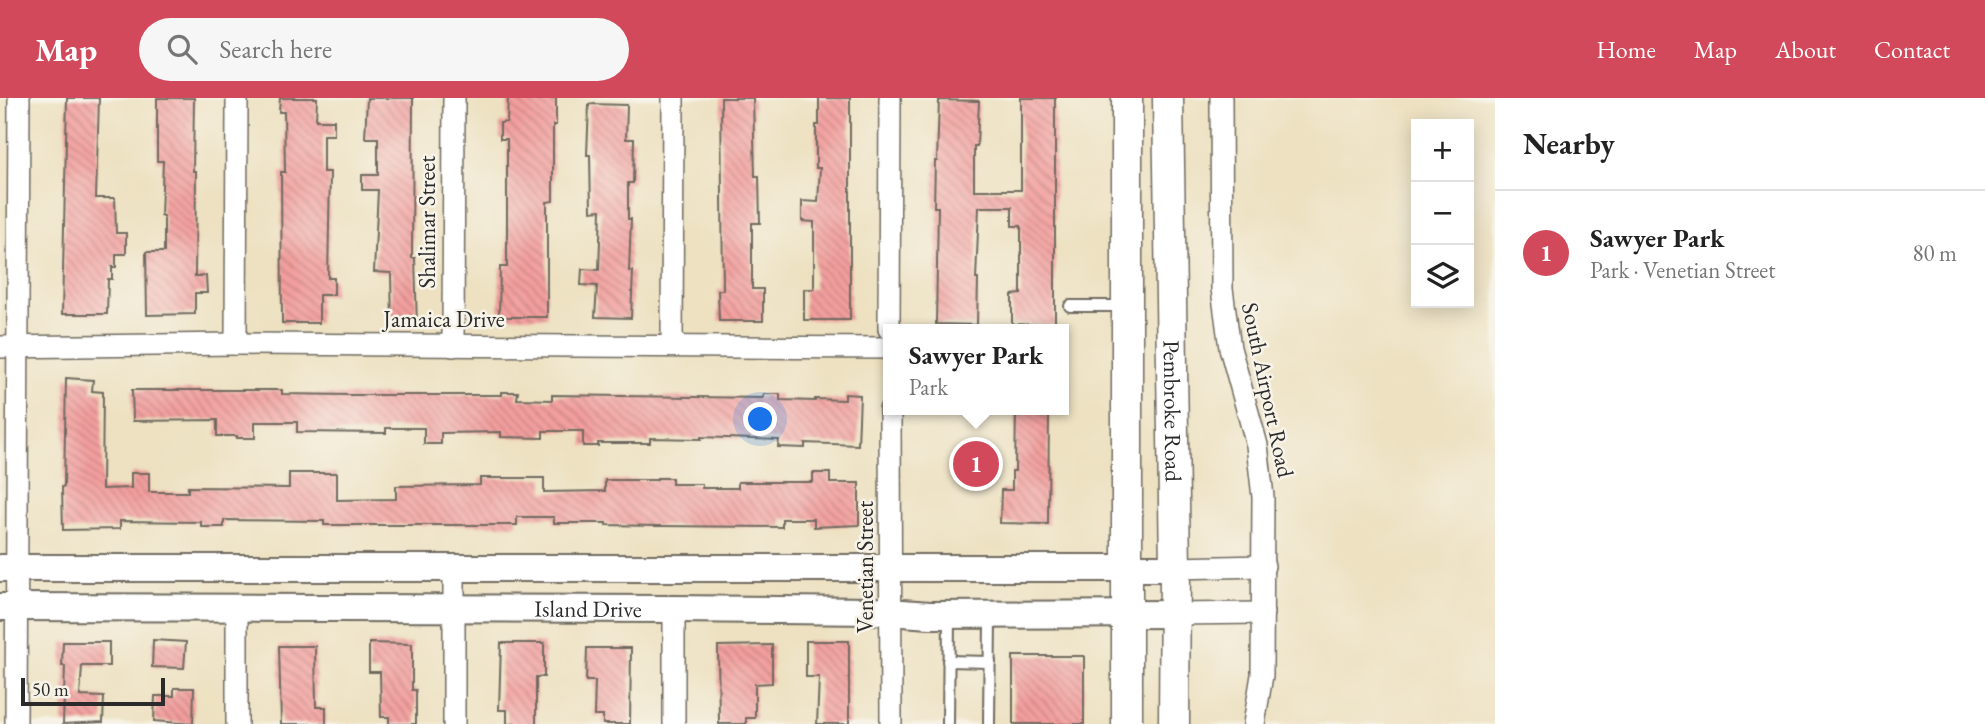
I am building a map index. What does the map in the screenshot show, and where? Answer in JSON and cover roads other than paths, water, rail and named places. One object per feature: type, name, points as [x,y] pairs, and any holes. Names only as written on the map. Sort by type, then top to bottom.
[{"type":"main road","name":"Pembroke Road","points":[[1127,98],[1127,724]]},
{"type":"main road","name":"Pembroke Road","points":[[1168,98],[1175,568],[1174,724]]},
{"type":"street","points":[[16,724],[9,607],[9,347],[19,98]]},
{"type":"street","points":[[236,344],[237,98]]},
{"type":"street","name":"Shalimar Street","points":[[453,346],[454,98]]},
{"type":"street","points":[[672,346],[673,98]]},
{"type":"street","points":[[889,324],[890,98]]},
{"type":"street","name":"South Airport Road","points":[[1221,98],[1222,289],[1230,348],[1252,421],[1260,465],[1264,518],[1262,675],[1254,724]]},
{"type":"street","name":"Jamaica Drive","points":[[9,347],[236,344],[883,348]]},
{"type":"street","name":"Venetian Street","points":[[890,415],[891,724]]},
{"type":"street","points":[[1175,568],[1264,566]]},
{"type":"street","name":"Island Drive","points":[[9,568],[1175,568]]},
{"type":"street","points":[[454,568],[454,724]]},
{"type":"street","name":"Island Drive","points":[[9,607],[674,609],[949,615],[1175,614]]},
{"type":"street","points":[[237,608],[237,724]]},
{"type":"street","points":[[674,609],[674,724]]},
{"type":"street","points":[[1175,614],[1263,613]]},
{"type":"lane","points":[[1070,306],[1128,306]]},
{"type":"lane","points":[[948,724],[949,615]]},
{"type":"lane","points":[[989,724],[990,615]]},
{"type":"lane","points":[[948,661],[990,662]]},
{"type":"place","name":"Sawyer Park","points":[[976,464]]}]
